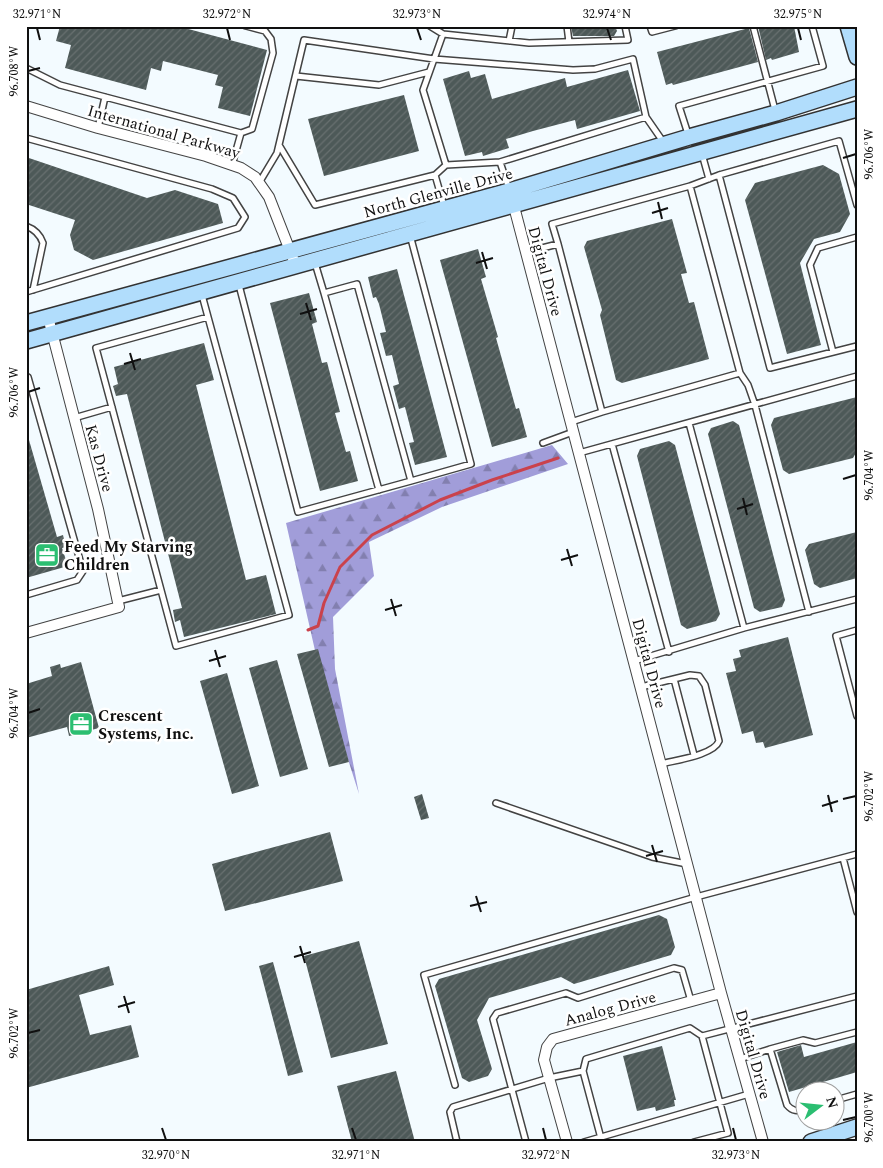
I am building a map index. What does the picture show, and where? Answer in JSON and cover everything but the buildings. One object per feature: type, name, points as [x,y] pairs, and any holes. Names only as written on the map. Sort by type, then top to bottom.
[{"type":"street","points":[[848,26],[857,57]]},
{"type":"street","name":"North Glenville Drive","points":[[26,341],[410,234],[665,144],[776,113],[857,87]]},
{"type":"street","name":"International Parkway","points":[[26,106],[98,128],[206,156],[241,168],[255,177],[269,197],[296,266]]},
{"type":"street","name":"North Glenville Drive","points":[[26,323],[445,209],[511,198],[702,154],[857,110]]},
{"type":"street","points":[[689,137],[702,154]]},
{"type":"street","name":"Digital Drive","points":[[511,198],[721,993],[763,1142]]},
{"type":"street","name":"Kas Drive","points":[[48,316],[51,334],[98,509],[118,604]]},
{"type":"street","points":[[26,633],[118,604]]},
{"type":"street","name":"Analog Drive","points":[[567,1142],[544,1060],[547,1047],[553,1039],[721,993]]},
{"type":"street","points":[[811,1142],[857,1127]]},
{"type":"lane","points":[[26,68],[60,85],[241,133],[252,129],[273,52],[271,38],[264,31],[246,26]]},
{"type":"lane","points":[[430,26],[443,34],[529,43],[628,40],[624,26]]},
{"type":"lane","points":[[509,41],[512,26]]},
{"type":"lane","points":[[567,26],[569,42]]},
{"type":"lane","points":[[650,26],[652,32],[676,26]]},
{"type":"lane","points":[[753,26],[776,113]]},
{"type":"lane","points":[[689,137],[680,106],[822,66],[812,26]]},
{"type":"lane","points":[[443,34],[423,90],[446,165]]},
{"type":"lane","points":[[259,183],[277,153],[304,40],[434,59],[573,70],[595,69],[632,59],[646,117],[665,144]]},
{"type":"lane","points":[[296,76],[379,84],[429,72]]},
{"type":"lane","points":[[98,128],[105,97]]},
{"type":"lane","points":[[279,146],[316,205],[435,175],[446,165],[500,162],[646,117]]},
{"type":"lane","points":[[232,165],[241,133]]},
{"type":"lane","points":[[26,138],[212,188],[233,198],[245,217],[238,228],[26,292]]},
{"type":"lane","points":[[602,412],[552,224],[690,186],[719,175],[839,141],[857,205]]},
{"type":"lane","points":[[702,154],[709,179]]},
{"type":"lane","points":[[500,162],[511,198]]},
{"type":"lane","points":[[435,175],[445,209]]},
{"type":"lane","points":[[719,175],[770,368],[857,346]]},
{"type":"lane","points":[[690,186],[740,373],[748,385],[755,405],[809,612]]},
{"type":"lane","points":[[26,226],[41,237],[42,243],[33,290]]},
{"type":"lane","points":[[238,282],[298,512],[411,482],[471,464],[410,234]]},
{"type":"lane","points":[[833,352],[810,265],[818,248],[857,238]]},
{"type":"lane","points":[[526,252],[558,244]]},
{"type":"lane","points":[[309,245],[379,490]]},
{"type":"lane","points":[[324,293],[357,284],[411,482]]},
{"type":"lane","points":[[201,292],[208,317],[289,615],[176,646],[96,348],[208,317]]},
{"type":"lane","points":[[571,422],[740,373]]},
{"type":"lane","points":[[26,376],[28,377],[83,571],[77,580],[26,595]]},
{"type":"lane","points":[[579,453],[857,376]]},
{"type":"lane","points":[[74,418],[112,407]]},
{"type":"lane","points":[[689,423],[744,628]]},
{"type":"lane","points":[[543,443],[574,432]]},
{"type":"lane","points":[[612,444],[669,652]]},
{"type":"lane","points":[[118,604],[161,590]]},
{"type":"lane","points":[[634,661],[744,628],[857,599]]},
{"type":"lane","points":[[857,630],[836,636],[857,716]]},
{"type":"lane","points":[[641,687],[674,679],[699,676],[705,685],[720,741],[714,749],[661,764]]},
{"type":"lane","points":[[674,679],[694,755]]},
{"type":"lane","points":[[496,803],[652,857],[688,864]]},
{"type":"lane","points":[[455,1085],[424,975],[696,897],[857,854]]},
{"type":"lane","points":[[842,858],[857,912]]},
{"type":"lane","points":[[526,1142],[510,1089],[493,1020],[497,1013],[566,993],[578,998],[674,968],[682,970],[691,1001]]},
{"type":"lane","points":[[702,1036],[857,996]]},
{"type":"lane","points":[[602,1139],[583,1071],[586,1059],[690,1028],[702,1036],[728,1133],[694,1142]]},
{"type":"lane","points":[[740,1059],[803,1040],[815,1043],[857,1032]]},
{"type":"lane","points":[[770,1049],[787,1105],[790,1109],[796,1111]]},
{"type":"lane","points":[[457,1142],[450,1112],[452,1107],[549,1078],[583,1071]]},
{"type":"lane","points":[[584,1142],[602,1139],[749,1094]]},
{"type":"green space","points":[[552,445],[568,464],[442,507],[369,542],[374,576],[333,617],[335,669],[359,794],[319,668],[286,523]]},
{"type":"waterway","points":[[308,630],[318,626],[324,603],[340,567],[372,535],[440,500],[558,458]]},
{"type":"place","name":"Feed My Starving Children","points":[[47,555]]},
{"type":"place","name":"Crescent Systems, Inc.","points":[[81,724]]}]
